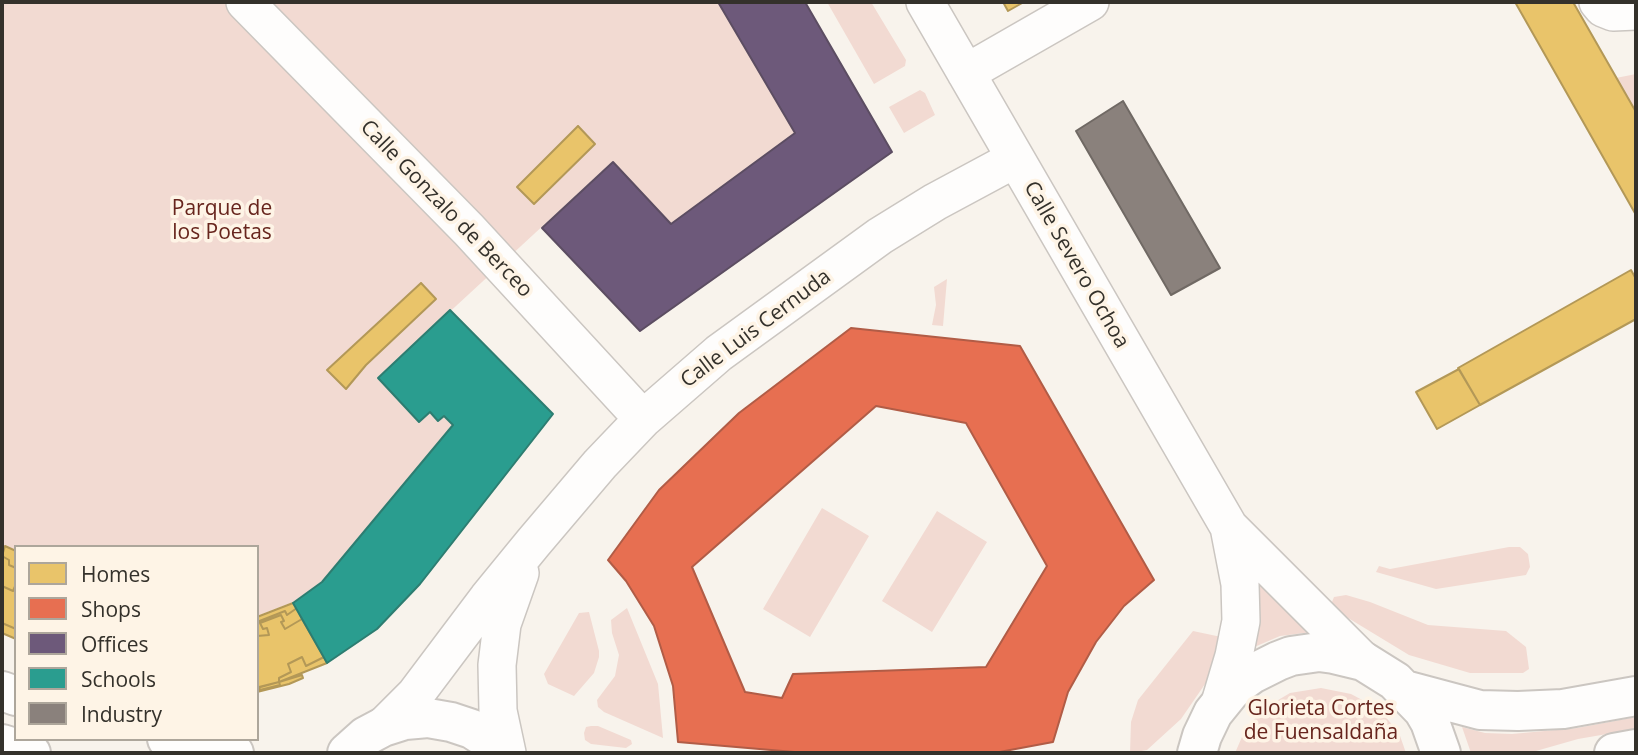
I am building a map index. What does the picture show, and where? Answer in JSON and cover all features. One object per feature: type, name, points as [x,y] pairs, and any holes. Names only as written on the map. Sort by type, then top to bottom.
[{"type":"main road","points":[[1194,752],[1220,703],[1252,674],[1291,656],[1319,652],[1363,661],[1405,690],[1430,722],[1441,753]]},
{"type":"main road","points":[[1405,690],[1480,709],[1518,711],[1563,709],[1636,696]]},
{"type":"main road","points":[[342,752],[383,727],[416,719],[451,722],[472,729],[505,753]]},
{"type":"main road","points":[[177,741],[234,753]]},
{"type":"main road","points":[[2,744],[31,753]]},
{"type":"main road","points":[[1614,753],[1636,749]]},
{"type":"street","name":"Calle Gonzalo de Berceo","points":[[245,2],[469,230],[643,419]]},
{"type":"street","name":"Calle Severo Ochoa","points":[[925,2],[1229,527],[1363,661]]},
{"type":"street","points":[[966,72],[1090,2]]},
{"type":"street","points":[[1598,2],[1603,9],[1613,12],[1636,11]]},
{"type":"street","name":"Calle Luis Cernuda","points":[[383,727],[415,695],[533,543],[600,464],[643,419],[719,353],[880,236],[935,202],[1015,159]]},
{"type":"street","name":"Calle Severo Ochoa","points":[[1220,703],[1241,621],[1240,584],[1229,527]]},
{"type":"street","name":"Calle Luis Cernuda","points":[[505,753],[498,711],[497,665],[502,624],[533,543]]},
{"type":"green space","name":"Parque de los Poetas","points":[[2,2],[718,2],[795,133],[671,224],[612,162],[378,378],[419,421],[430,412],[438,421],[444,416],[453,425],[322,582],[293,602],[259,615],[259,545],[14,545],[14,550],[2,545]]},
{"type":"green space","points":[[827,2],[871,2],[906,60],[905,66],[874,84]]},
{"type":"green space","points":[[1636,74],[1636,114],[1616,78]]},
{"type":"green space","points":[[920,90],[925,93],[935,115],[904,133],[889,107]]},
{"type":"green space","points":[[947,279],[943,326],[932,325],[936,305],[934,287]]},
{"type":"green space","points":[[822,508],[869,536],[810,637],[763,609]]},
{"type":"green space","points":[[937,511],[987,542],[932,632],[882,601]]},
{"type":"green space","points":[[1520,547],[1528,554],[1530,567],[1526,575],[1436,589],[1376,572],[1379,566],[1390,569]]},
{"type":"green space","points":[[1249,560],[1312,632],[1280,636],[1252,648]]},
{"type":"green space","points":[[1346,595],[1428,625],[1506,631],[1526,647],[1529,669],[1523,673],[1470,673],[1409,655],[1330,607],[1334,597]]},
{"type":"green space","points":[[627,608],[658,684],[663,738],[598,707],[597,700],[615,676],[619,655],[611,620]]},
{"type":"green space","points":[[589,612],[599,657],[594,673],[574,696],[548,684],[544,674],[579,613]]},
{"type":"green space","points":[[1193,631],[1226,638],[1214,671],[1181,719],[1147,750],[1130,753],[1131,722],[1138,700]]},
{"type":"green space","name":"Glorieta Cortes de Fuensaldaña","points":[[1321,688],[1351,694],[1379,709],[1399,733],[1406,753],[1235,753],[1245,730],[1263,709],[1290,693]]},
{"type":"green space","points":[[1636,717],[1636,729],[1578,739],[1529,753],[1471,753],[1462,727],[1485,733],[1512,734],[1577,728]]},
{"type":"green space","points":[[598,726],[631,740],[632,744],[626,748],[591,744],[585,740],[584,733],[586,727]]},
{"type":"building: Homes","points":[[1003,2],[1024,2],[1008,11]]},
{"type":"building: Homes","points":[[1515,2],[1573,2],[1636,112],[1636,215]]},
{"type":"building: Homes","points":[[578,126],[595,144],[534,204],[517,187]]},
{"type":"building: Homes","points":[[1631,270],[1636,279],[1636,319],[1480,405],[1458,368]]},
{"type":"building: Homes","points":[[421,283],[436,299],[366,365],[346,389],[327,370]]},
{"type":"building: Homes","points":[[1459,369],[1480,405],[1437,429],[1416,392]]},
{"type":"building: Homes","points":[[5,546],[14,550],[14,567],[9,565],[9,560],[2,556]]},
{"type":"building: Homes","points":[[2,556],[14,567],[14,589],[13,591],[2,586]]},
{"type":"building: Homes","points":[[2,586],[13,591],[14,589],[14,628],[2,623]]},
{"type":"building: Homes","points":[[293,603],[297,608],[287,615],[285,611],[259,621],[259,616]]},
{"type":"building: Homes","points":[[297,608],[302,619],[285,629],[281,615],[260,623],[263,629],[267,628],[269,635],[259,636],[259,621],[285,611],[287,615]]},
{"type":"building: Homes","points":[[281,615],[285,629],[302,619],[324,657],[306,666],[302,657],[288,664],[291,672],[279,678],[279,682],[259,687],[259,636],[269,635],[267,628],[263,629],[260,623]]},
{"type":"building: Homes","points":[[2,623],[14,628],[14,638],[2,633]]},
{"type":"building: Homes","points":[[302,657],[306,666],[324,657],[327,663],[279,682],[279,678],[291,672],[288,664]]},
{"type":"building: Homes","points":[[302,675],[303,678],[259,692],[280,685],[279,682]]},
{"type":"building: Homes","points":[[279,682],[280,685],[260,690],[259,687]]},
{"type":"building: Shops","points":[[851,328],[1020,346],[1154,580],[1124,606],[1096,642],[1068,692],[1053,742],[994,753],[806,753],[678,742],[673,686],[654,626],[626,581],[608,560],[659,490],[739,413]],"holes":[[[876,406],[966,423],[1047,566],[986,667],[793,674],[782,698],[745,692],[692,567]]]},
{"type":"building: Offices","points":[[718,2],[805,2],[892,152],[640,331],[542,228],[613,162],[671,224],[795,133]]},
{"type":"building: Schools","points":[[450,310],[553,414],[420,584],[377,629],[327,663],[293,603],[322,582],[453,425],[444,416],[438,421],[430,412],[419,422],[378,378]]},
{"type":"building: Industry","points":[[1123,101],[1220,268],[1171,295],[1076,131]]}]
